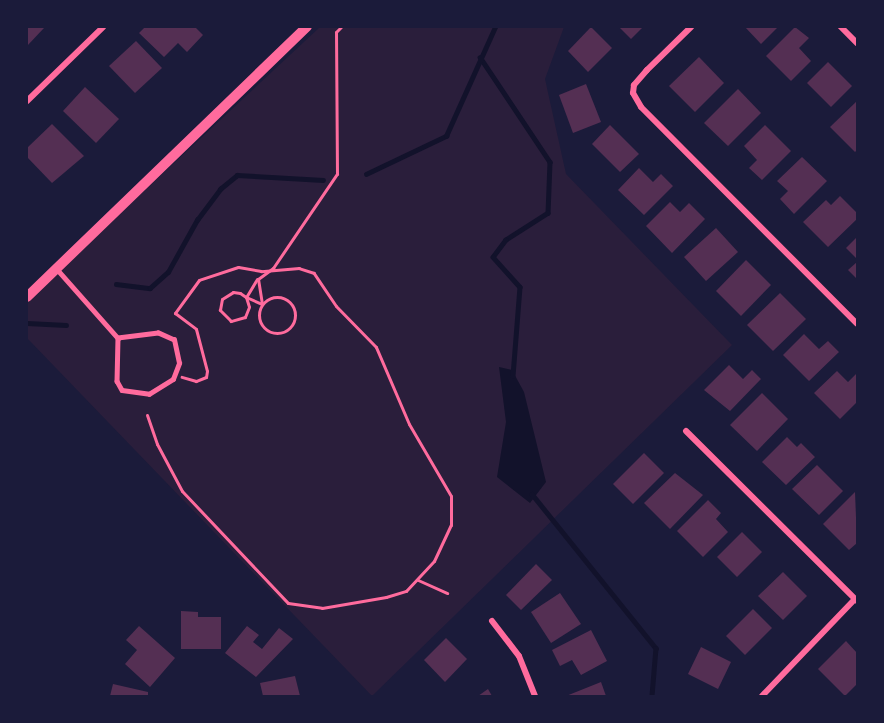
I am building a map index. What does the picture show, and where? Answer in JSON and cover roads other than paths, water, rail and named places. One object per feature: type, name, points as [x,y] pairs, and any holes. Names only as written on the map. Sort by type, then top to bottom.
[{"type":"street","points":[[27,101],[103,27]]},
{"type":"street","points":[[27,297],[55,267],[308,27]]},
{"type":"street","points":[[691,27],[634,85],[633,93],[641,107],[857,324]]},
{"type":"street","points":[[841,27],[857,43]]},
{"type":"street","points":[[686,431],[856,600],[762,696]]},
{"type":"street","points":[[492,621],[519,656],[534,696]]},
{"type":"lane","points":[[55,267],[118,338],[117,381],[122,390],[150,394],[163,388],[175,374],[179,350],[167,335],[118,338]]},
{"type":"waterway","points":[[366,174],[446,136],[495,27]]},
{"type":"waterway","points":[[480,57],[550,162],[548,213],[506,240],[493,257],[520,287],[513,376]]},
{"type":"waterway","points":[[116,284],[150,288],[168,272],[197,220],[220,189],[237,175],[323,180]]},
{"type":"waterway","points":[[27,323],[66,325]]},
{"type":"waterway","points":[[532,494],[656,648],[652,696]]}]
